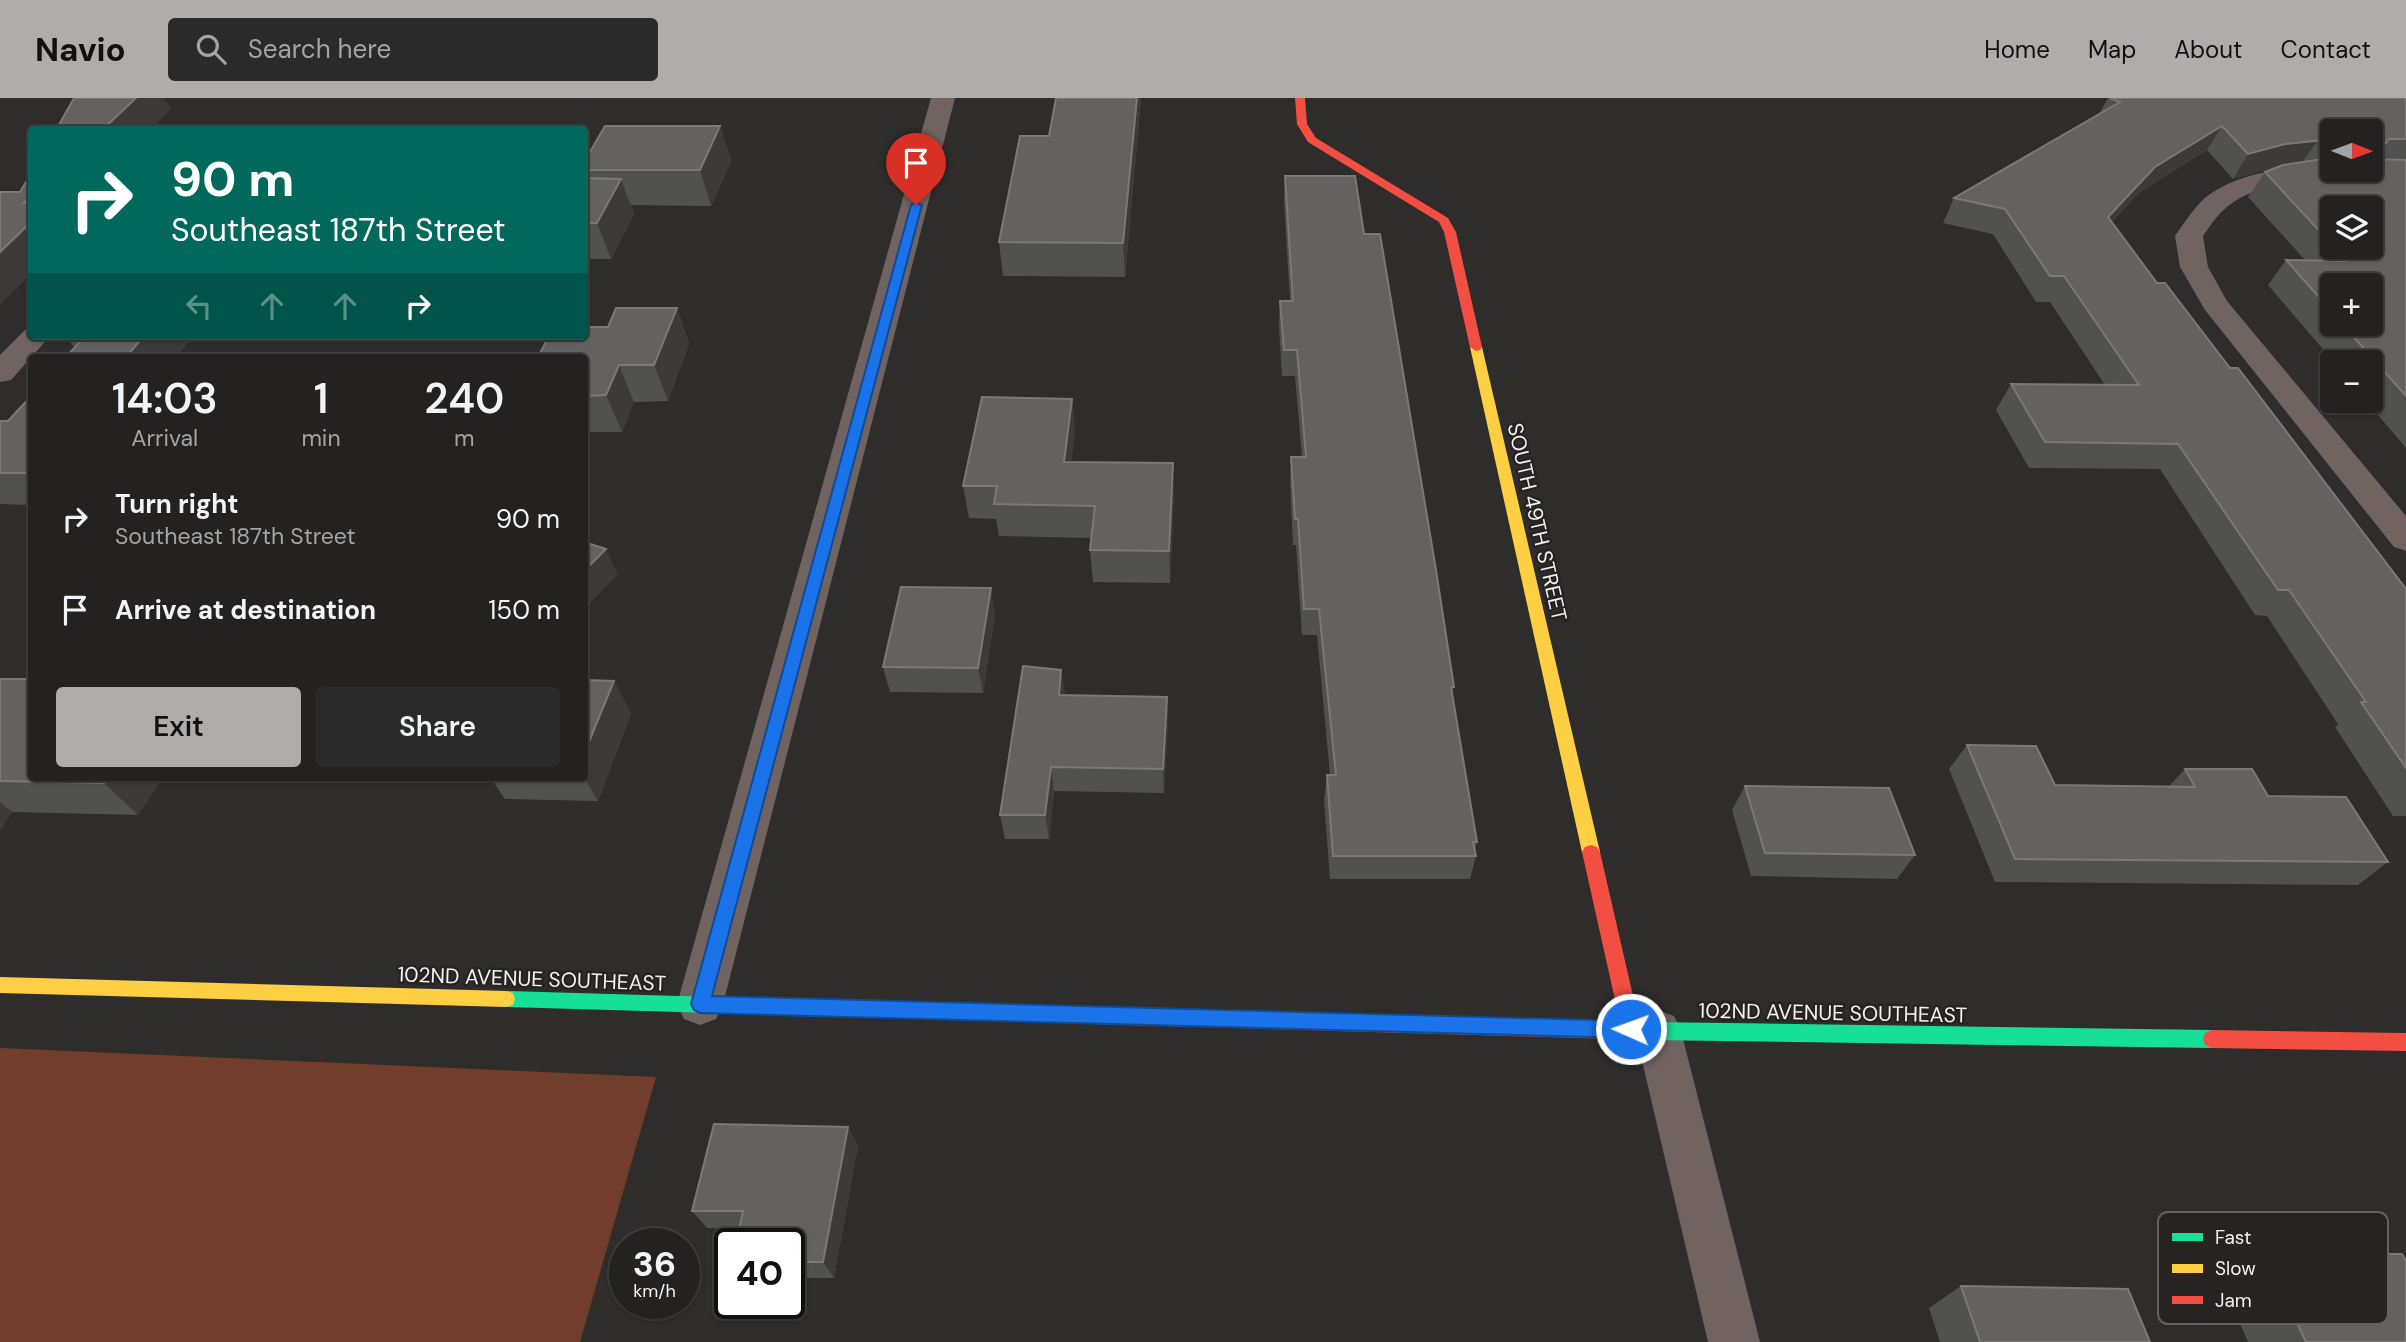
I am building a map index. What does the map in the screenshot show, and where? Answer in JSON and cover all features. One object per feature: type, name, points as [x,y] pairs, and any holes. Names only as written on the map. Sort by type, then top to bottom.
[{"type":"street","points":[[700,1004],[943,98]]},
{"type":"street","name":"SOUTH 49TH STREET","points":[[1300,98],[1301,124],[1311,140],[1444,220],[1450,232],[1644,1030]]},
{"type":"street","points":[[2406,174],[2287,176],[2245,185],[2219,200],[2189,236],[2194,267],[2215,304],[2406,539]]},
{"type":"street","points":[[0,373],[31,340]]},
{"type":"street","name":"102ND AVENUE SOUTHEAST","points":[[0,985],[1644,1030],[2406,1042]]},
{"type":"street","points":[[1644,1030],[1734,1342]]},
{"type":"shaded area","points":[[0,1048],[656,1077],[613,1228],[609,1228],[609,1241],[580,1342],[0,1342]]},
{"type":"building","points":[[74,98],[136,98],[106,126],[58,126]]},
{"type":"building","points":[[1056,98],[1137,98],[1123,243],[999,242],[1020,136],[1049,136]]},
{"type":"building","points":[[2110,98],[2406,98],[2406,139],[2389,139],[2386,143],[2384,119],[2320,119],[2320,140],[2285,144],[2248,154],[2222,126],[2155,167],[2108,217],[2157,283],[2165,283],[2230,368],[2238,368],[2406,589],[2406,768],[2361,702],[2366,702],[2289,590],[2278,590],[2178,444],[2045,442],[2011,384],[2139,385],[2064,276],[2050,276],[2005,209],[1954,198],[2120,102]]},
{"type":"building","points":[[605,126],[720,126],[700,170],[588,170],[588,155]]},
{"type":"building","points":[[2384,159],[2406,160],[2406,396],[2383,370],[2383,350],[2365,350],[2353,336],[2383,336],[2383,273],[2320,273],[2320,298],[2286,260],[2383,259],[2383,196],[2320,196],[2320,232],[2265,172],[2283,165],[2320,160],[2320,182],[2384,182]]},
{"type":"building","points":[[1285,176],[1355,176],[1364,234],[1380,234],[1436,570],[1454,687],[1451,687],[1477,842],[1473,842],[1476,856],[1333,856],[1327,775],[1336,775],[1319,609],[1304,609],[1298,519],[1295,519],[1291,457],[1306,457],[1297,350],[1284,350],[1280,301],[1293,301]]},
{"type":"building","points":[[588,178],[621,179],[597,223],[588,223]]},
{"type":"building","points":[[28,179],[28,200],[24,203],[28,203],[28,225],[0,252],[0,192],[20,192]]},
{"type":"building","points":[[616,308],[677,308],[654,365],[619,365],[606,395],[588,396],[588,354],[540,354],[547,340],[588,340],[588,327],[608,327]]},
{"type":"building","points":[[81,340],[141,340],[129,354],[69,354]]},
{"type":"building","points":[[982,397],[1072,399],[1064,462],[1173,463],[1169,551],[1090,550],[1095,506],[994,504],[997,486],[963,486]]},
{"type":"building","points":[[28,399],[26,473],[0,473],[0,421],[8,421]]},
{"type":"building","points":[[588,543],[606,549],[588,567]]},
{"type":"building","points":[[901,587],[991,588],[978,668],[883,667]]},
{"type":"building","points":[[1023,666],[1061,670],[1059,695],[1167,697],[1163,769],[1051,767],[1045,815],[1000,815]]},
{"type":"building","points":[[0,679],[28,679],[28,781],[105,781],[104,783],[0,781]]},
{"type":"building","points":[[588,680],[614,681],[588,744]]},
{"type":"building","points":[[1967,745],[2036,746],[2055,785],[2195,787],[2185,769],[2252,769],[2268,796],[2346,797],[2388,862],[2015,859]]},
{"type":"building","points":[[1745,786],[1889,788],[1915,855],[1765,853]]},
{"type":"building","points":[[714,1124],[848,1127],[823,1262],[805,1262],[805,1228],[739,1228],[743,1211],[692,1211]]},
{"type":"building","points":[[2388,1254],[2402,1254],[2406,1261],[2406,1342],[2306,1342],[2297,1324],[2388,1324]]},
{"type":"building","points":[[1961,1286],[2128,1289],[2150,1342],[1980,1342]]},
{"type":"traffic: fast","points":[[506,999],[884,1010]]},
{"type":"traffic: fast","points":[[1650,1031],[2212,1039]]},
{"type":"traffic: slow","points":[[1476,347],[1591,852]]},
{"type":"traffic: slow","points":[[0,985],[506,999]]},
{"type":"traffic: slow","points":[[884,1010],[1200,1018]]},
{"type":"traffic: jam","points":[[1300,98],[1302,124],[1312,140],[1444,220],[1450,232],[1476,347]]},
{"type":"traffic: jam","points":[[1591,852],[1631,1029]]},
{"type":"traffic: jam","points":[[1200,1018],[1650,1031]]},
{"type":"traffic: jam","points":[[2212,1039],[2406,1042]]},
{"type":"route","points":[[916,205],[700,1004],[1631,1029]]}]
